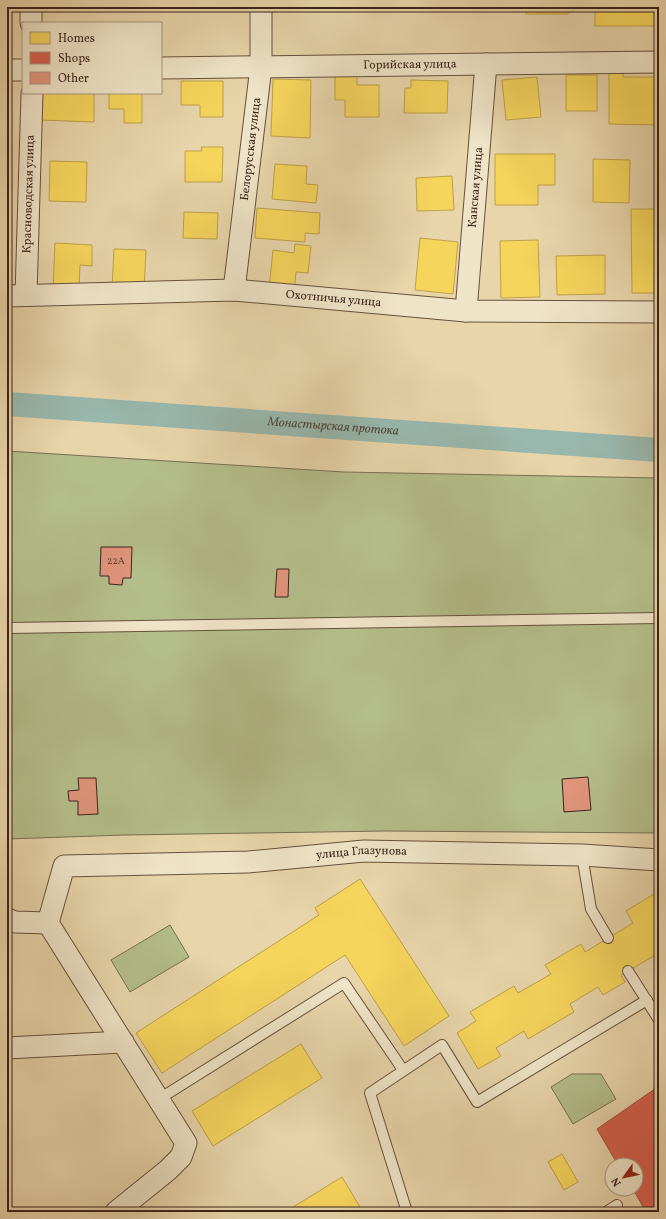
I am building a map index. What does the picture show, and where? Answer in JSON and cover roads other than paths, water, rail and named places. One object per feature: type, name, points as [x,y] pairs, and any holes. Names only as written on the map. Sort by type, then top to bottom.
[{"type":"street","points":[[31,7],[32,22]]},
{"type":"street","name":"Белорусская улица","points":[[234,290],[261,67],[261,7]]},
{"type":"street","name":"Горийская улица","points":[[162,68],[659,62]]},
{"type":"street","name":"Канская улица","points":[[466,311],[486,64]]},
{"type":"street","points":[[7,70],[22,70]]},
{"type":"street","name":"Красноводская улица","points":[[17,296],[32,94]]},
{"type":"street","name":"Охотничья улица","points":[[17,296],[234,290],[466,311],[659,312]]},
{"type":"street","name":"улица Глазунова","points":[[48,923],[64,866],[248,862],[364,851],[582,856],[659,860]]},
{"type":"street","points":[[7,919],[15,922],[48,923],[186,1143],[180,1157],[168,1170],[116,1212]]},
{"type":"street","points":[[7,1048],[123,1042]]},
{"type":"lane","points":[[7,628],[659,618]]},
{"type":"lane","points":[[582,856],[592,909],[608,938]]},
{"type":"lane","points":[[628,971],[659,1020]]},
{"type":"lane","points":[[159,1100],[344,983],[403,1070]]},
{"type":"lane","points":[[408,1212],[370,1093],[403,1070],[442,1046],[477,1102],[646,1000]]},
{"type":"lane","points":[[606,1212],[617,1205]]},
{"type":"waterway","name":"Монастырская протока","points":[[7,404],[659,450]]}]
